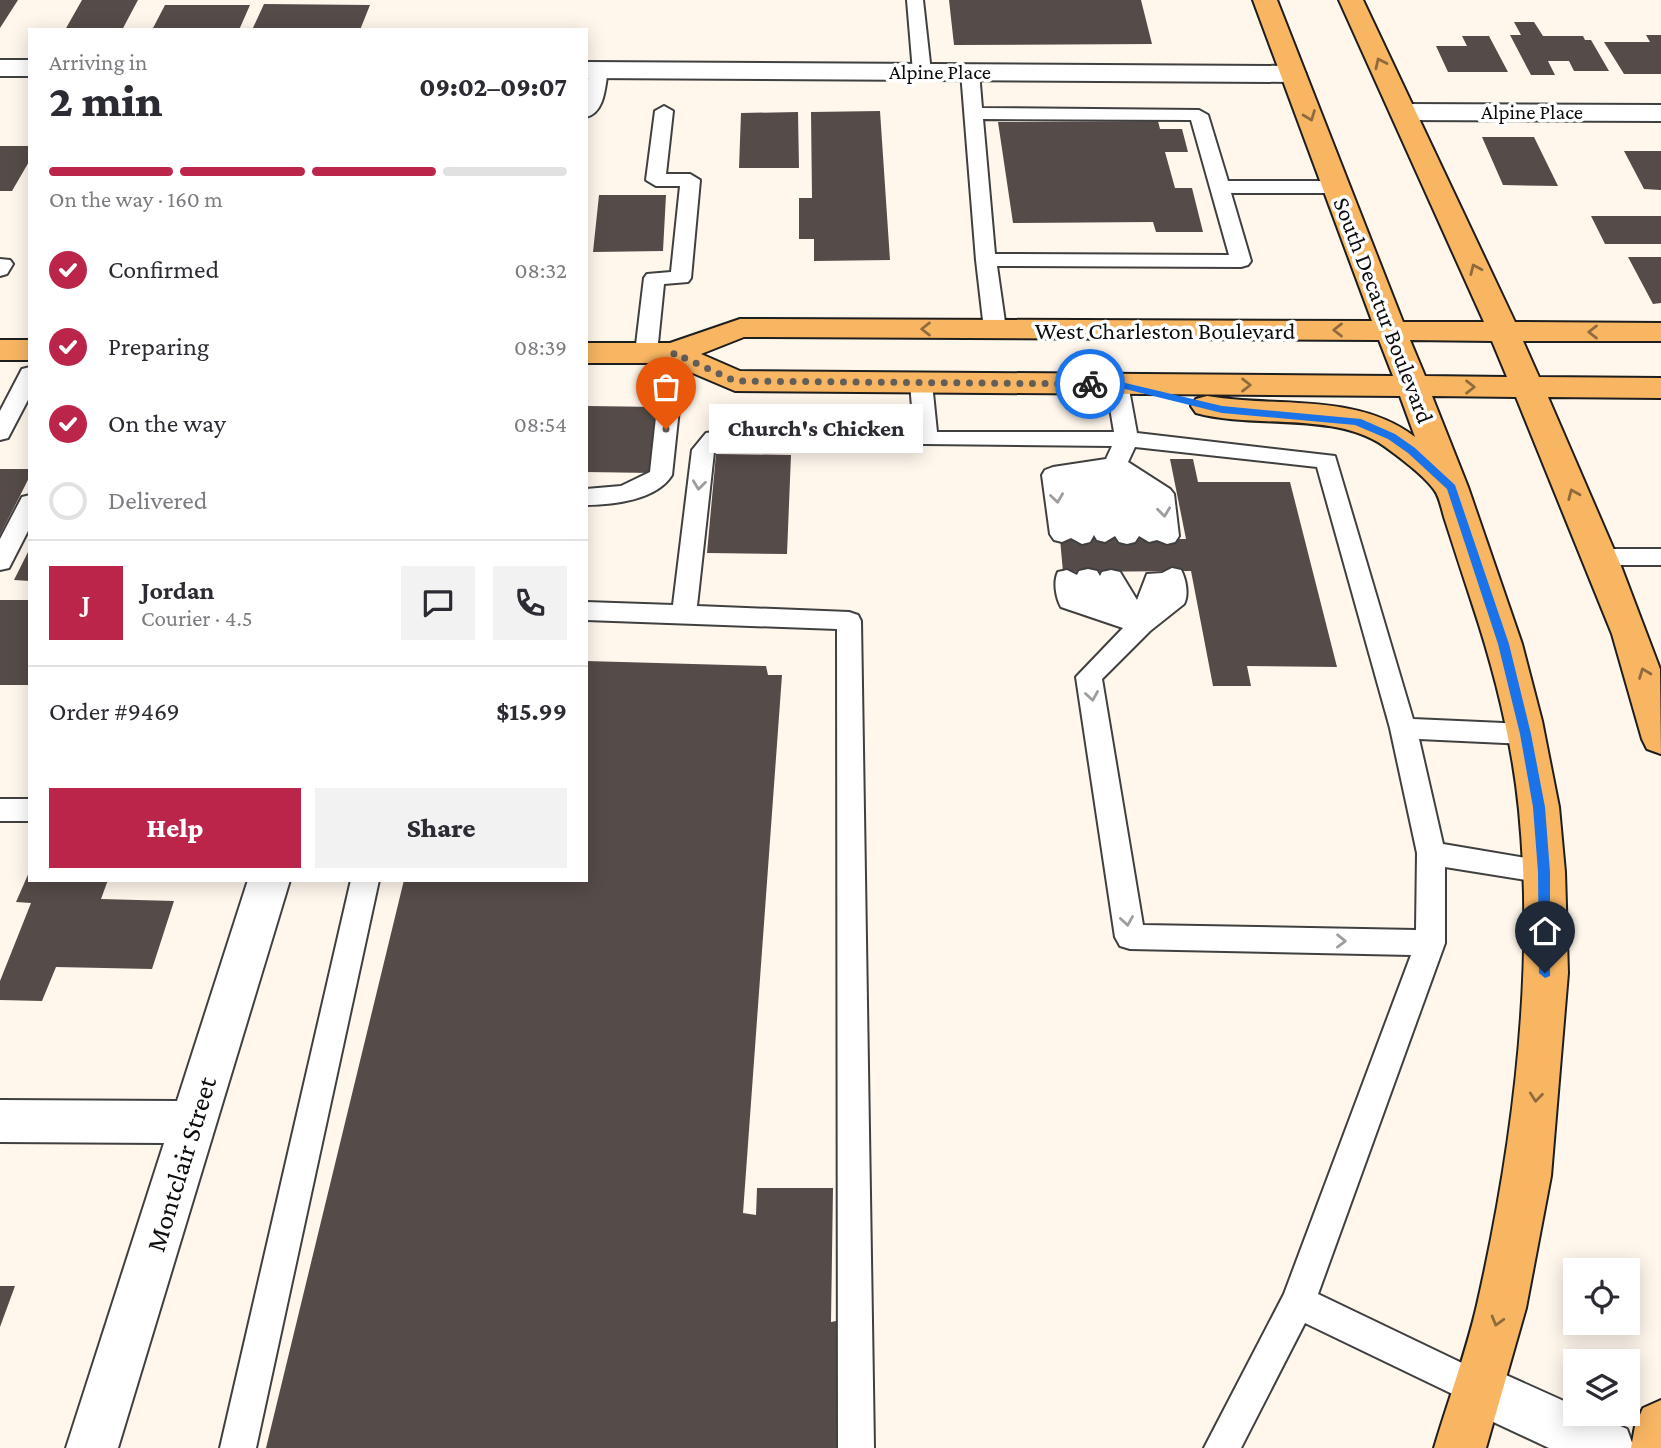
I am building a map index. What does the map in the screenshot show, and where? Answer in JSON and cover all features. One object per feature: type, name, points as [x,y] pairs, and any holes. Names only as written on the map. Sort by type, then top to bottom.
[{"type":"main road","name":"South Decatur Boulevard","points":[[1265,0],[1451,487],[1504,644],[1526,734],[1539,807],[1544,872],[1545,973],[1527,1176],[1501,1308],[1460,1448]]},
{"type":"main road","points":[[1351,0],[1504,331],[1599,557],[1649,686],[1661,739]]},
{"type":"main road","name":"West Charleston Boulevard","points":[[588,353],[660,353],[740,328],[1661,332]]},
{"type":"main road","points":[[0,350],[28,350]]},
{"type":"main road","name":"West Charleston Boulevard","points":[[660,353],[735,381],[1661,388]]},
{"type":"main road","points":[[1117,384],[1222,410],[1357,422],[1392,436],[1412,450],[1451,487]]},
{"type":"main road","points":[[1657,1448],[1661,1426]]},
{"type":"street","points":[[0,68],[28,68]]},
{"type":"street","name":"Alpine Place","points":[[592,70],[1293,74]]},
{"type":"street","name":"Alpine Place","points":[[1403,112],[1661,113]]},
{"type":"street","name":"Montclair Street","points":[[92,1448],[268,882]]},
{"type":"street","points":[[0,1121],[194,1122]]},
{"type":"street","points":[[1477,1388],[1608,1448]]},
{"type":"lane","points":[[915,0],[922,72]]},
{"type":"lane","points":[[588,110],[592,105],[592,70]]},
{"type":"lane","points":[[971,72],[986,260],[995,329]]},
{"type":"lane","points":[[588,497],[604,498],[642,489],[661,475],[660,353],[654,278],[681,278],[690,180],[656,180],[664,111]]},
{"type":"lane","points":[[974,113],[1199,115],[1241,261],[986,260]]},
{"type":"lane","points":[[1220,187],[1336,187]]},
{"type":"lane","points":[[0,433],[28,378]]},
{"type":"lane","points":[[921,383],[926,439]]},
{"type":"lane","points":[[1115,535],[1115,465],[1127,439],[1117,384]]},
{"type":"lane","points":[[684,614],[703,450],[714,438],[742,435],[1127,439],[1327,461],[1403,728],[1431,853],[1430,943],[1298,1302],[1222,1448]]},
{"type":"lane","points":[[1115,465],[1162,494],[1115,535],[1073,474],[1115,465]]},
{"type":"lane","points":[[0,562],[28,507]]},
{"type":"lane","points":[[1599,557],[1661,557]]},
{"type":"lane","points":[[1121,578],[1141,625]]},
{"type":"lane","points":[[1141,625],[1070,601],[1121,578],[1175,598],[1141,625],[1089,677],[1130,937],[1430,943]]},
{"type":"lane","points":[[588,611],[849,621],[856,1448]]},
{"type":"lane","points":[[1403,728],[1526,734]]},
{"type":"lane","points":[[0,810],[28,810]]},
{"type":"lane","points":[[1431,853],[1544,872]]},
{"type":"lane","points":[[239,1448],[365,882]]},
{"type":"lane","points":[[1298,1302],[1477,1388]]},
{"type":"building","points":[[0,0],[18,0],[0,28]]},
{"type":"building","points":[[82,0],[138,0],[123,28],[66,28]]},
{"type":"building","points":[[949,0],[1141,0],[1152,44],[954,45]]},
{"type":"building","points":[[264,4],[370,5],[361,28],[253,28]]},
{"type":"building","points":[[165,5],[250,5],[240,28],[153,28]]},
{"type":"building","points":[[1514,22],[1534,22],[1543,36],[1583,36],[1585,40],[1591,40],[1609,71],[1574,71],[1569,61],[1548,61],[1555,75],[1531,75],[1510,35],[1521,35]]},
{"type":"building","points":[[1646,35],[1661,35],[1661,74],[1624,74],[1604,42],[1650,42]]},
{"type":"building","points":[[1462,36],[1489,36],[1508,72],[1448,72],[1436,46],[1467,46]]},
{"type":"building","points":[[880,111],[890,260],[814,261],[814,239],[799,239],[799,198],[812,198],[811,112]]},
{"type":"building","points":[[798,112],[799,168],[739,168],[741,113]]},
{"type":"building","points":[[1158,121],[1160,129],[1182,129],[1188,152],[1165,152],[1175,188],[1192,188],[1203,232],[1156,232],[1153,222],[1013,223],[998,122]]},
{"type":"building","points":[[1482,137],[1534,137],[1558,186],[1503,185]]},
{"type":"building","points":[[0,146],[28,146],[28,163],[12,191],[0,191]]},
{"type":"building","points":[[1624,151],[1661,151],[1661,190],[1644,189]]},
{"type":"building","points":[[599,195],[666,195],[663,251],[593,252]]},
{"type":"building","points":[[1591,216],[1661,216],[1661,244],[1605,244]]},
{"type":"building","points":[[1628,257],[1661,257],[1661,303],[1653,304]]},
{"type":"building","points":[[588,406],[661,407],[653,473],[588,472]]},
{"type":"building","points":[[716,454],[791,455],[787,554],[707,553]]},
{"type":"building","points":[[1170,459],[1193,459],[1198,482],[1290,482],[1337,667],[1247,666],[1251,686],[1213,686],[1191,571],[1063,572],[1060,539],[1186,539]]},
{"type":"building","points":[[0,469],[28,469],[28,480],[0,535]]},
{"type":"building","points":[[28,552],[28,581],[14,580]]},
{"type":"building","points":[[0,600],[28,600],[28,685],[0,685]]},
{"type":"building","points":[[588,661],[766,666],[768,675],[782,675],[743,1213],[756,1215],[757,1188],[833,1188],[831,1322],[836,1321],[837,1448],[266,1448],[404,882],[588,882]]},
{"type":"building","points":[[28,875],[28,882],[107,882],[101,899],[174,901],[152,969],[56,967],[42,1001],[0,1000],[0,981],[31,903],[16,902]]},
{"type":"building","points":[[0,1286],[15,1286],[0,1327]]},
{"type":"way so far","points":[[666,429],[674,353],[735,381],[1090,384]]},
{"type":"place","name":"Church's Chicken","points":[[666,429]]},
{"type":"route","points":[[1090,384],[1117,384],[1222,410],[1314,416],[1357,422],[1392,436],[1412,450],[1451,487],[1504,644],[1526,734],[1539,807],[1544,872],[1545,973]]}]
